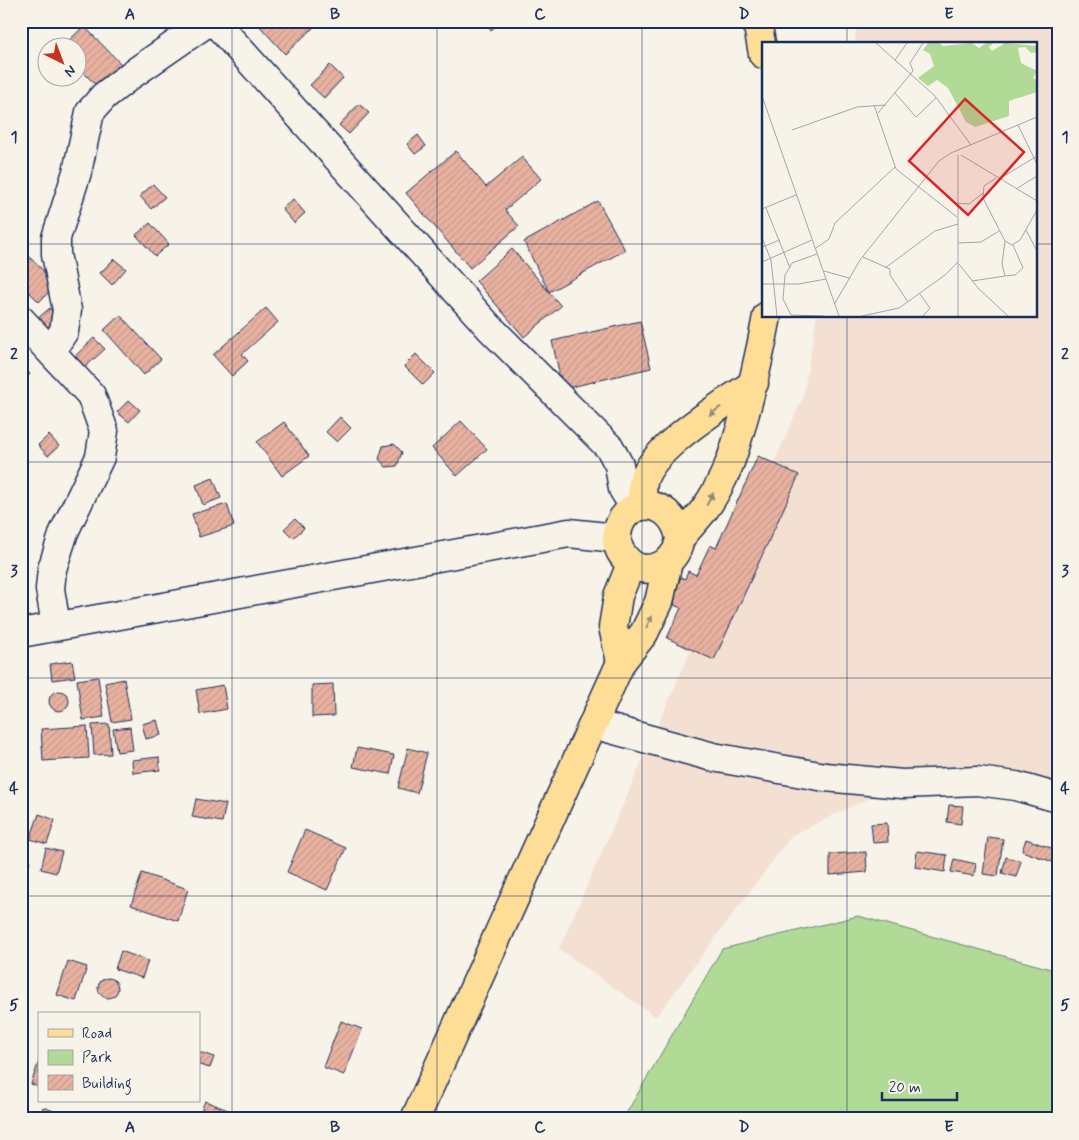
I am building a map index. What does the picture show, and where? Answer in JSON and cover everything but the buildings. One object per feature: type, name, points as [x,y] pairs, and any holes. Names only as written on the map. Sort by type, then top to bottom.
[{"type":"main road","points":[[757,21],[762,48]]},
{"type":"main road","points":[[754,382],[670,444],[660,454],[643,481],[638,507],[622,521],[616,538],[620,553],[631,564],[643,569],[656,568],[668,562],[676,552],[680,538],[705,509],[728,467],[754,382],[767,318]]},
{"type":"main road","points":[[638,507],[656,506],[669,513],[677,524],[680,538]]},
{"type":"main road","points":[[415,1119],[621,662],[644,633],[659,602],[668,562]]},
{"type":"main road","points":[[621,662],[613,627],[618,596],[631,564]]},
{"type":"street","points":[[51,351],[64,331],[67,310],[56,254],[56,238],[77,172],[90,112],[104,96],[131,75],[209,21]]},
{"type":"street","points":[[214,21],[482,320],[610,448],[619,465],[623,489],[638,507]]},
{"type":"street","points":[[21,320],[91,396],[104,432],[100,457],[64,532],[52,569],[50,589],[56,626]]},
{"type":"street","points":[[21,633],[569,533],[616,538]]},
{"type":"street","points":[[593,724],[713,758],[825,777],[902,784],[976,781],[1016,786],[1058,798]]},
{"type":"shaded area","points":[[856,21],[1058,21],[1058,806],[1001,789],[876,795],[792,835],[656,1017],[559,949],[803,397],[817,318],[1036,318],[1036,42],[855,42]]},
{"type":"green space","points":[[858,916],[1058,971],[1058,1119],[623,1119],[722,949]]}]
